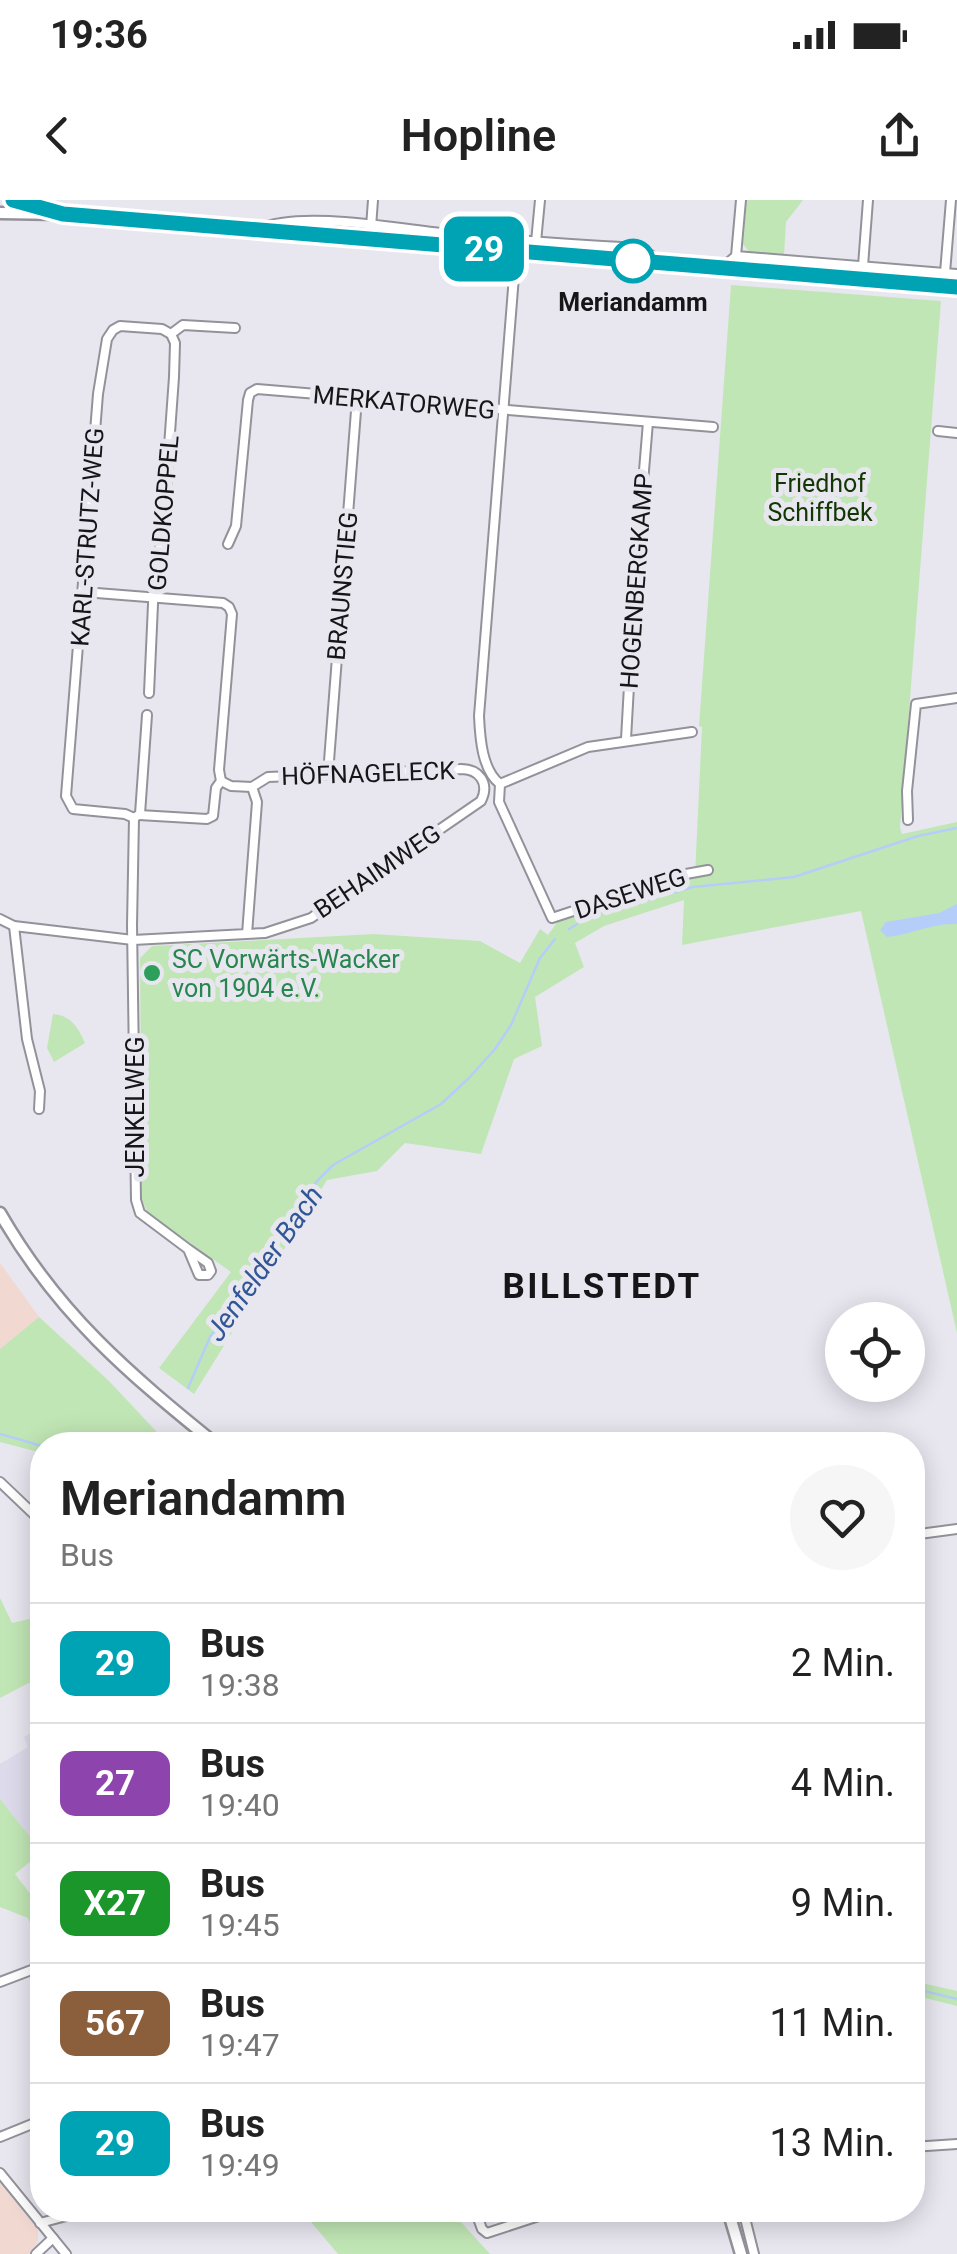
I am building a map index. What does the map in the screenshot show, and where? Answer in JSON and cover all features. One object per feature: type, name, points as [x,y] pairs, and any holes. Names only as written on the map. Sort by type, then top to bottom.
[{"type":"main road","points":[[14,200],[63,214]]},
{"type":"main road","points":[[0,214],[63,214],[957,287]]},
{"type":"main road","points":[[0,1213],[38,1274],[97,1344],[201,1432]]},
{"type":"main road","points":[[732,2222],[741,2254]]},
{"type":"street","points":[[371,227],[373,200]]},
{"type":"street","points":[[536,242],[540,200]]},
{"type":"street","points":[[736,256],[741,200]]},
{"type":"street","points":[[863,266],[868,200]]},
{"type":"street","points":[[946,273],[951,200]]},
{"type":"street","points":[[256,230],[293,220],[642,248],[661,263]]},
{"type":"street","points":[[516,251],[479,716],[487,764],[494,781],[500,784],[572,752],[692,732]]},
{"type":"street","points":[[729,268],[736,256],[957,274]]},
{"type":"street","name":"KARL-STRUTZ-WEG","points":[[137,816],[73,809],[66,796],[98,394],[107,339],[120,326],[162,329],[171,334],[183,325],[235,328]]},
{"type":"street","name":"GOLDKOPPEL","points":[[149,694],[174,377],[175,343],[171,334]]},
{"type":"street","name":"MERKATORWEG","points":[[228,544],[236,526],[250,393],[257,389],[713,426]]},
{"type":"street","name":"BRAUNSTIEG","points":[[328,774],[357,398]]},
{"type":"street","name":"HOGENBERGKAMP","points":[[626,740],[634,580],[648,422]]},
{"type":"street","points":[[938,431],[957,433]]},
{"type":"street","points":[[84,592],[223,603],[232,614],[221,780],[216,788],[215,811],[211,818],[137,816]]},
{"type":"street","points":[[908,820],[916,704],[957,698]]},
{"type":"street","points":[[133,940],[137,816],[147,715]]},
{"type":"street","name":"HÖFNAGELECK","points":[[221,780],[231,786],[252,787],[268,777],[470,769],[482,780]]},
{"type":"street","name":"BEHAIMWEG","points":[[247,934],[280,930],[311,918],[481,801],[485,791],[482,780]]},
{"type":"street","name":"DASEWEG","points":[[500,784],[499,802],[552,918],[708,870]]},
{"type":"street","name":"HÖFNAGELECK","points":[[247,934],[257,802],[252,787]]},
{"type":"street","points":[[0,919],[14,926],[133,940],[247,934]]},
{"type":"street","points":[[14,926],[27,1040],[40,1091],[39,1109]]},
{"type":"street","name":"JENKELWEG","points":[[133,940],[137,1206],[144,1217],[188,1250]]},
{"type":"street","points":[[0,1482],[30,1511]]},
{"type":"street","points":[[925,1533],[957,1529]]},
{"type":"street","points":[[0,1982],[30,1971]]},
{"type":"street","points":[[0,2137],[30,2125]]},
{"type":"street","points":[[925,2146],[957,2144]]},
{"type":"street","points":[[0,2172],[30,2210]]},
{"type":"street","points":[[44,2222],[40,2223],[66,2254]]},
{"type":"street","points":[[479,2222],[487,2233],[520,2222]]},
{"type":"street","points":[[746,2222],[754,2254]]},
{"type":"street","points":[[36,2254],[53,2238]]},
{"type":"shaded area","points":[[0,1263],[39,1317],[0,1349]]},
{"type":"shaded area","points":[[30,1734],[30,1837],[0,1799],[0,1764],[28,1747],[24,1737]]},
{"type":"shaded area","points":[[0,2183],[38,2230],[38,2242],[29,2254],[0,2254]]},
{"type":"green space","points":[[747,200],[803,200],[786,222],[784,255],[749,252],[743,244]]},
{"type":"green space","name":"Friedhof Schiffbek","points":[[731,285],[941,301],[900,828],[902,834],[957,822],[957,1333],[861,911],[682,945],[684,900],[604,926],[575,943],[584,967],[535,997],[542,1046],[514,1059],[481,1154],[405,1143],[377,1171],[327,1180],[194,1394],[159,1368],[231,1272],[148,1213],[142,1200],[140,958],[152,946],[374,934],[480,941],[520,963],[540,929],[548,935],[561,917],[695,875],[702,727],[699,726]]},
{"type":"green space","points":[[53,1014],[77,1027],[85,1043],[54,1062],[47,1048]]},
{"type":"green space","points":[[39,1317],[109,1381],[157,1432],[30,1432],[30,1450],[0,1442],[0,1349]]},
{"type":"green space","points":[[0,1598],[12,1623],[30,1619],[30,1682],[0,1698]]},
{"type":"green space","points":[[0,1799],[30,1837],[30,1862],[15,1874],[30,1893],[30,1922],[28,1918],[0,1907]]},
{"type":"green space","points":[[925,1984],[957,1991],[957,2006],[925,1998]]},
{"type":"green space","points":[[311,2222],[461,2222],[490,2254],[338,2254]]},
{"type":"water","points":[[957,904],[957,924],[887,937],[880,930],[886,922],[939,913]]},
{"type":"waterway","name":"Jenfelder Bach","points":[[569,929],[590,916],[693,887],[794,877],[918,836],[957,828]]},
{"type":"waterway","name":"Jenfelder Bach","points":[[188,1388],[210,1337],[318,1180],[333,1165],[441,1104],[469,1078],[511,1025],[540,958],[555,939]]},
{"type":"waterway","points":[[0,1434],[30,1443]]},
{"type":"waterway","points":[[925,1991],[957,1999]]},
{"type":"bus line","name":"29","points":[[13,200],[63,214],[957,287]]},
{"type":"place","name":"Meriandamm","points":[[633,261]]},
{"type":"place","name":"SC Vorwärts-Wacker von 1904 e.V.","points":[[152,973]]},
{"type":"district","name":"BILLSTEDT","points":[[602,1286]]}]
